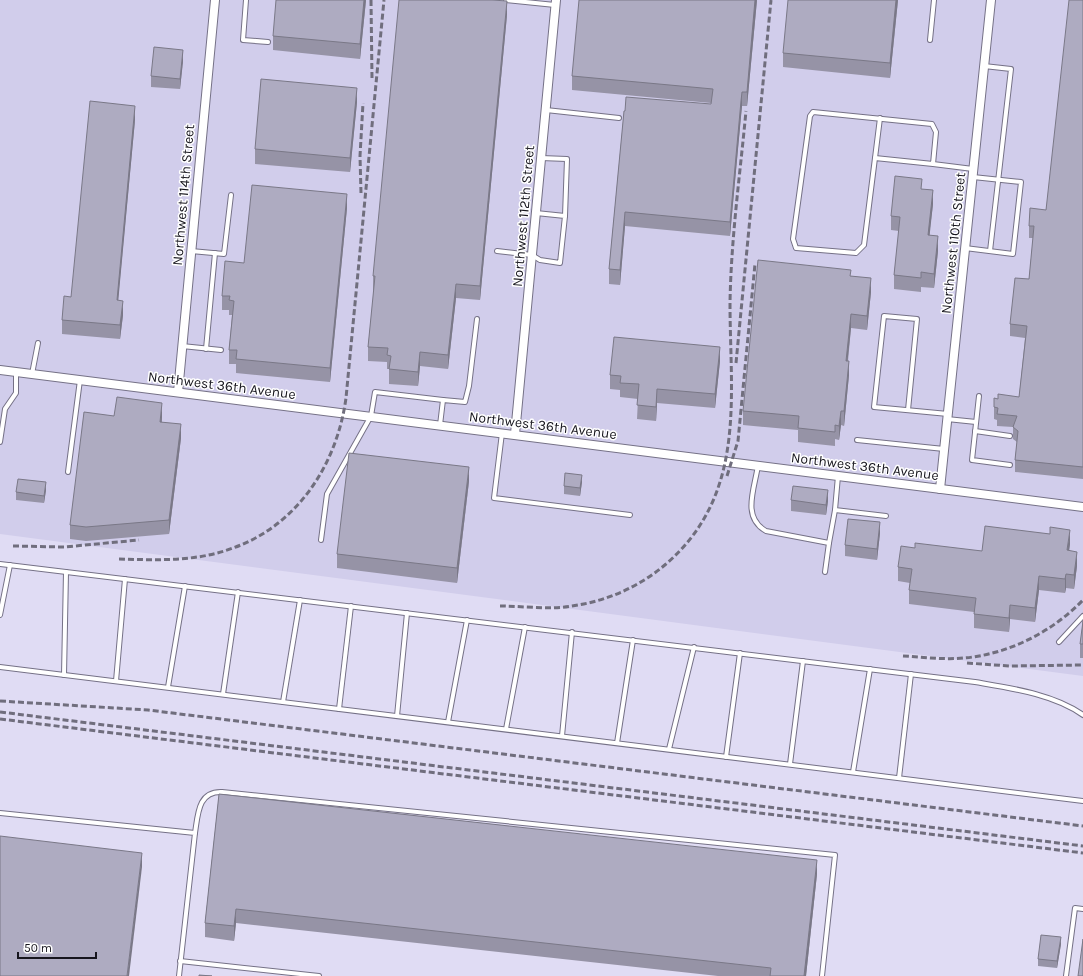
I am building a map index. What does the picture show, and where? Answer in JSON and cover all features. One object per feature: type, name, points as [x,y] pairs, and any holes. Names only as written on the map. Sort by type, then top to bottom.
[{"type":"street","name":"Northwest 114th Street","points":[[178,392],[215,0]]},
{"type":"street","name":"Northwest 110th Street","points":[[940,489],[991,0]]},
{"type":"street","name":"Northwest 112th Street","points":[[515,434],[556,2]]},
{"type":"street","name":"Northwest 36th Avenue","points":[[0,370],[1083,506]]},
{"type":"lane","points":[[246,0],[243,40],[268,42]]},
{"type":"lane","points":[[506,0],[556,2]]},
{"type":"lane","points":[[930,40],[934,0]]},
{"type":"lane","points":[[984,66],[1011,69],[990,251]]},
{"type":"lane","points":[[546,110],[619,118]]},
{"type":"lane","points":[[880,118],[864,245],[862,250],[856,253],[796,248],[793,239],[810,116],[817,111],[880,118],[932,124],[936,132],[933,164]]},
{"type":"lane","points":[[497,251],[532,255],[540,260],[560,263],[565,216],[567,159],[541,158]]},
{"type":"lane","points":[[875,158],[974,169]]},
{"type":"lane","points":[[965,248],[1013,254],[1021,182],[973,177]]},
{"type":"lane","points":[[191,251],[224,254],[230,195]]},
{"type":"lane","points":[[536,212],[565,216]]},
{"type":"lane","points":[[206,348],[215,253]]},
{"type":"lane","points":[[908,410],[917,319],[884,316],[874,407],[908,410],[976,422]]},
{"type":"lane","points":[[321,540],[327,494],[371,416],[375,392],[465,402],[469,386],[477,319]]},
{"type":"lane","points":[[32,374],[38,342]]},
{"type":"lane","points":[[182,346],[220,350]]},
{"type":"lane","points":[[0,442],[5,409],[16,393],[16,372]]},
{"type":"lane","points":[[68,472],[80,380]]},
{"type":"lane","points":[[979,396],[972,460],[1010,465]]},
{"type":"lane","points":[[440,425],[443,400]]},
{"type":"lane","points":[[975,431],[1010,436]]},
{"type":"lane","points":[[502,432],[494,498],[630,515]]},
{"type":"lane","points":[[857,440],[944,450]]},
{"type":"lane","points":[[758,465],[750,512],[760,527],[766,531],[829,543]]},
{"type":"lane","points":[[824,572],[835,510],[838,475]]},
{"type":"lane","points":[[835,510],[886,516]]},
{"type":"lane","points":[[0,564],[911,674],[1016,689],[1072,708],[1083,715]]},
{"type":"lane","points":[[0,615],[10,565]]},
{"type":"lane","points":[[64,675],[66,572]]},
{"type":"lane","points":[[116,681],[126,579]]},
{"type":"lane","points":[[168,687],[185,586]]},
{"type":"lane","points":[[223,694],[238,592]]},
{"type":"lane","points":[[282,702],[300,600]]},
{"type":"lane","points":[[339,709],[351,606]]},
{"type":"lane","points":[[397,716],[407,613]]},
{"type":"lane","points":[[1059,642],[1083,616]]},
{"type":"lane","points":[[448,722],[467,620]]},
{"type":"lane","points":[[506,729],[525,627]]},
{"type":"lane","points":[[562,736],[572,632]]},
{"type":"lane","points":[[617,743],[633,640]]},
{"type":"lane","points":[[669,750],[694,647]]},
{"type":"lane","points":[[726,756],[740,653]]},
{"type":"lane","points":[[790,764],[803,660]]},
{"type":"lane","points":[[0,667],[1083,801]]},
{"type":"lane","points":[[853,772],[870,669]]},
{"type":"lane","points":[[899,778],[911,674]]},
{"type":"lane","points":[[179,976],[195,833],[201,802],[210,793],[222,792],[835,855],[822,976]]},
{"type":"lane","points":[[0,813],[195,833]]},
{"type":"lane","points":[[1066,976],[1075,908],[1083,909]]},
{"type":"lane","points":[[180,961],[319,976]]},
{"type":"shaded area","points":[[0,0],[1083,0],[1083,676],[0,534]]},
{"type":"building","points":[[276,0],[364,0],[360,44],[273,36]]},
{"type":"building","points":[[399,0],[507,1],[480,286],[456,284],[448,355],[420,352],[418,372],[389,369],[391,356],[387,355],[388,348],[368,347],[375,276],[373,276]]},
{"type":"building","points":[[579,0],[755,0],[747,92],[742,92],[730,222],[625,212],[620,270],[609,269],[626,97],[711,104],[713,89],[572,76]]},
{"type":"building","points":[[788,0],[896,0],[890,63],[783,53]]},
{"type":"building","points":[[1069,0],[1083,0],[1083,467],[1015,460],[1018,431],[1013,427],[1017,416],[997,414],[998,408],[994,407],[994,398],[998,399],[998,394],[1019,397],[1027,326],[1010,324],[1015,278],[1029,279],[1034,226],[1029,226],[1030,208],[1046,210]]},
{"type":"building","points":[[154,47],[183,50],[180,79],[151,76]]},
{"type":"building","points":[[261,79],[357,88],[350,158],[255,149]]},
{"type":"building","points":[[90,101],[135,106],[117,300],[123,301],[120,325],[62,320],[64,296],[71,297]]},
{"type":"building","points":[[895,176],[922,179],[921,189],[933,190],[928,235],[938,236],[934,274],[921,272],[921,278],[894,275],[900,217],[891,216]]},
{"type":"building","points":[[252,185],[347,194],[330,368],[236,359],[237,350],[229,350],[234,301],[229,300],[230,296],[222,296],[225,261],[244,263]]},
{"type":"building","points":[[758,260],[851,270],[850,276],[871,278],[867,316],[851,314],[846,361],[849,361],[844,411],[841,411],[839,426],[835,425],[835,432],[798,428],[799,416],[743,411]]},
{"type":"building","points":[[614,337],[720,347],[715,394],[657,389],[656,407],[637,405],[639,384],[620,383],[621,376],[610,375]]},
{"type":"building","points":[[117,397],[162,403],[160,422],[181,424],[169,520],[86,527],[70,525],[84,412],[114,416]]},
{"type":"building","points":[[349,453],[469,467],[457,568],[337,554]]},
{"type":"building","points":[[565,473],[582,475],[580,488],[564,486]]},
{"type":"building","points":[[18,479],[46,482],[44,496],[16,492]]},
{"type":"building","points":[[793,486],[828,490],[826,505],[791,500]]},
{"type":"building","points":[[848,519],[880,522],[877,549],[845,545]]},
{"type":"building","points":[[985,526],[1050,534],[1050,527],[1070,530],[1067,550],[1077,552],[1074,575],[1066,574],[1065,579],[1039,576],[1035,608],[1010,605],[1009,618],[974,614],[976,598],[909,590],[912,569],[898,567],[901,546],[915,548],[915,543],[982,551]]},
{"type":"building","points":[[1083,621],[1083,644],[1080,644]]},
{"type":"building","points":[[219,794],[817,860],[804,976],[770,976],[771,968],[236,909],[234,926],[205,923]]},
{"type":"building","points":[[0,836],[142,853],[127,976],[0,976]]},
{"type":"building","points":[[1041,935],[1061,937],[1057,961],[1038,959]]},
{"type":"building","points":[[1083,939],[1083,976],[1078,976]]},
{"type":"railway","points":[[371,0],[372,78]]},
{"type":"railway","points":[[119,559],[162,560],[205,556],[219,553],[256,538],[277,524],[295,508],[310,489],[334,446],[346,398],[384,0]]},
{"type":"railway","points":[[736,363],[771,0]]},
{"type":"railway","points":[[361,193],[360,156],[363,103]]},
{"type":"railway","points":[[500,606],[545,608],[563,607],[598,601],[622,592],[645,580],[666,564],[692,537],[710,507],[722,476],[728,443],[731,409],[731,279],[734,231],[746,111]]},
{"type":"railway","points":[[727,476],[738,441],[755,264]]},
{"type":"railway","points":[[13,546],[64,547],[139,540]]},
{"type":"railway","points":[[903,656],[956,659],[981,656],[997,652],[1029,640],[1044,631],[1071,612],[1083,600]]},
{"type":"railway","points":[[967,663],[1010,666],[1083,665]]},
{"type":"railway","points":[[0,701],[148,710],[1083,826]]},
{"type":"railway","points":[[0,712],[1083,846]]},
{"type":"railway","points":[[0,719],[1083,853]]}]
